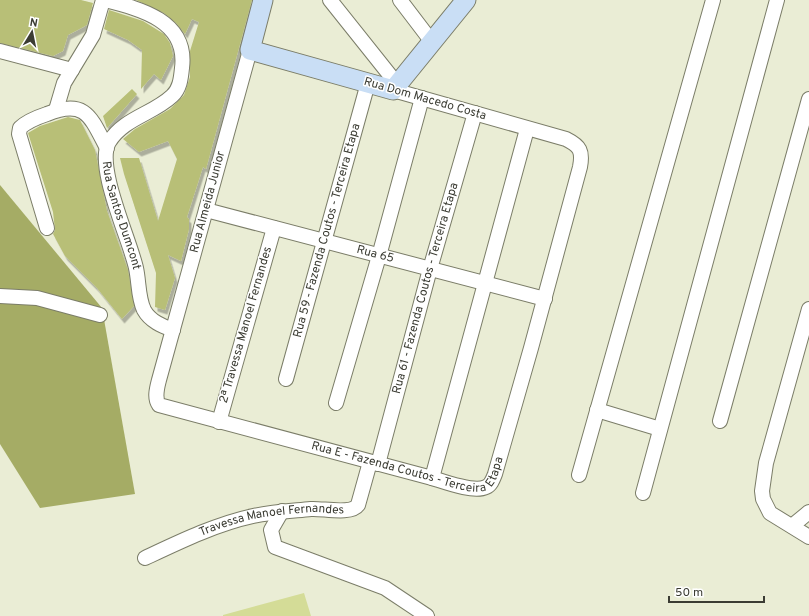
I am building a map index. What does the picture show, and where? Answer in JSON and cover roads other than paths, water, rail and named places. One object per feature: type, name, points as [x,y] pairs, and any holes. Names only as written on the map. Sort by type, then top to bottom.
[{"type":"main road","name":"Rua Almeida Junior","points":[[250,50],[263,0]]},
{"type":"main road","points":[[395,87],[466,0]]},
{"type":"main road","name":"Rua Dom Macedo Costa","points":[[250,50],[368,83],[395,87]]},
{"type":"street","points":[[56,110],[61,93],[72,70],[93,35],[104,0]]},
{"type":"street","name":"Rua Santos Dumcont","points":[[104,0],[140,10],[163,22],[178,37],[183,58],[176,92],[169,99],[123,126],[110,142],[105,157],[109,180],[136,268],[143,309],[157,323],[173,330]]},
{"type":"street","points":[[330,0],[395,87]]},
{"type":"street","points":[[400,0],[432,42]]},
{"type":"street","points":[[579,475],[713,0]]},
{"type":"street","points":[[643,493],[776,0]]},
{"type":"street","name":"Rua Almeida Junior","points":[[159,404],[156,397],[158,387],[250,50]]},
{"type":"street","points":[[0,51],[72,70]]},
{"type":"street","name":"Rua 59 - Fazenda Coutos - Terceira Etapa","points":[[286,379],[368,83]]},
{"type":"street","name":"Rua Dom Macedo Costa","points":[[395,87],[422,98],[566,140],[579,146],[582,156],[580,167]]},
{"type":"street","points":[[336,403],[379,256],[422,98]]},
{"type":"street","points":[[720,421],[809,100]]},
{"type":"street","points":[[47,228],[19,130],[21,126],[56,110],[74,108],[87,114],[107,148]]},
{"type":"street","name":"Rua 61 - Fazenda Coutos - Terceira Etapa","points":[[374,463],[475,113]]},
{"type":"street","points":[[432,478],[527,128]]},
{"type":"street","name":"Rua E - Fazenda Coutos - Terceira Etapa","points":[[159,404],[219,422],[432,478],[476,489],[487,487],[492,483],[545,299],[580,167]]},
{"type":"street","name":"Rua 65","points":[[206,210],[545,299]]},
{"type":"street","name":"2ª Travessa Manoel Fernandes","points":[[219,422],[274,228]]},
{"type":"street","points":[[0,296],[37,298],[100,315]]},
{"type":"street","points":[[809,309],[766,462],[762,491],[763,499],[770,514],[809,536]]},
{"type":"street","points":[[597,410],[660,429]]},
{"type":"street","name":"Travessa Manoel Fernandes","points":[[145,558],[183,540],[244,518],[282,511],[320,508],[347,510],[354,509],[358,505],[374,463]]},
{"type":"street","points":[[282,511],[271,530],[275,547],[385,588],[427,616]]},
{"type":"street","points":[[792,526],[809,512]]}]
